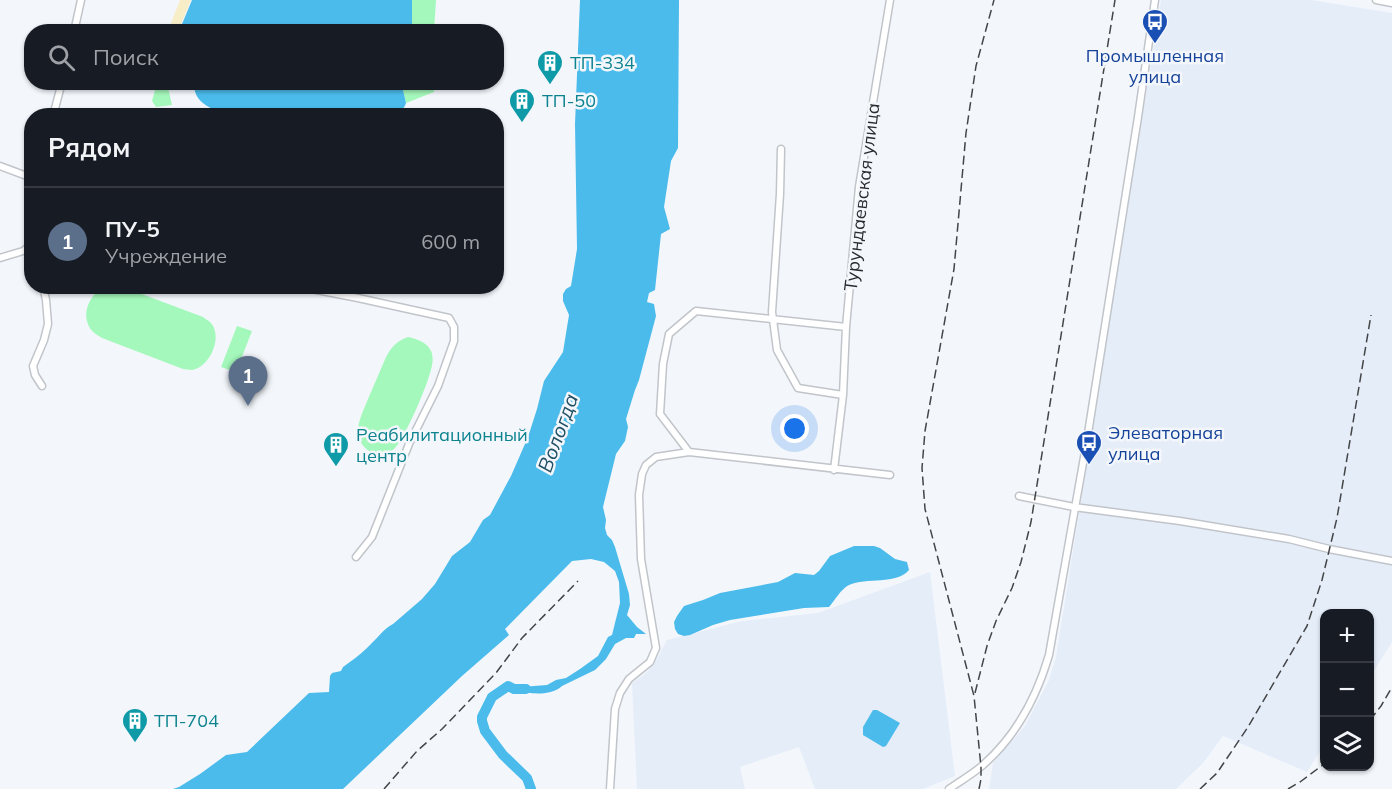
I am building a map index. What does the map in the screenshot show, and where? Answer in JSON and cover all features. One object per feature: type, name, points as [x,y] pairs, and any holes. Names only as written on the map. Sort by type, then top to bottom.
[{"type":"street","points":[[76,24],[81,0]]},
{"type":"street","name":"Турундаевская улица","points":[[834,470],[843,395],[846,327],[859,187],[890,0]]},
{"type":"street","points":[[949,789],[981,767],[1005,742],[1020,721],[1043,677],[1049,655],[1084,454],[1155,0]]},
{"type":"street","points":[[1377,0],[1392,3]]},
{"type":"street","points":[[55,108],[60,90]]},
{"type":"street","points":[[781,149],[772,312],[777,350],[798,388],[843,395]]},
{"type":"street","points":[[0,166],[24,175]]},
{"type":"street","points":[[0,258],[24,249]]},
{"type":"street","points":[[42,386],[35,375],[33,366],[48,324],[45,294]]},
{"type":"street","points":[[336,294],[449,318],[454,327],[454,341],[438,386],[409,444],[372,537],[356,557]]},
{"type":"street","points":[[689,452],[660,414],[663,364],[669,334],[696,311],[846,327]]},
{"type":"street","points":[[610,789],[615,709],[620,693],[628,679],[650,662],[656,648],[641,559],[639,495],[642,474],[646,465],[656,457],[689,452],[890,475]]},
{"type":"street","points":[[1019,496],[1074,507],[1180,520],[1289,539],[1392,561]]},
{"type":"shaded area","points":[[1161,0],[1311,0],[1392,13],[1392,642],[1374,671],[1374,609],[1320,609],[1320,751],[1307,772],[1223,736],[1203,763],[1176,789],[989,789],[993,763],[1025,726],[1049,680],[1056,657]]},
{"type":"shaded area","points":[[930,572],[955,776],[923,789],[815,789],[799,747],[740,767],[745,789],[637,789],[632,683],[645,674],[655,662],[667,640],[742,621],[818,613]]},
{"type":"green space","points":[[412,0],[436,0],[434,24],[412,24]]},
{"type":"green space","points":[[155,90],[169,90],[172,105],[156,107],[152,101]]},
{"type":"green space","points":[[403,90],[434,90],[434,92],[406,103]]},
{"type":"green space","points":[[95,294],[142,294],[203,317],[211,323],[214,329],[216,336],[213,351],[198,368],[183,369],[102,338],[92,331],[86,319],[87,307]]},
{"type":"green space","points":[[237,326],[252,331],[236,372],[221,367]]},
{"type":"green space","points":[[408,337],[427,345],[432,353],[433,358],[427,383],[405,433],[395,448],[383,454],[370,452],[358,436],[359,422],[390,350],[395,344]]},
{"type":"sand","points":[[180,0],[191,0],[181,24],[171,23]]},
{"type":"water","points":[[192,0],[412,0],[412,24],[182,24]]},
{"type":"water","name":"Вологда","points":[[580,0],[679,0],[678,148],[671,161],[664,207],[670,229],[661,234],[655,290],[649,293],[647,302],[654,304],[656,316],[626,419],[628,427],[625,441],[616,454],[603,507],[607,535],[615,547],[629,594],[630,605],[627,615],[646,634],[636,634],[634,638],[626,638],[615,644],[606,659],[595,670],[551,692],[539,694],[514,689],[547,685],[566,678],[598,656],[608,637],[612,635],[620,603],[619,582],[615,571],[604,562],[591,559],[572,561],[505,629],[509,635],[462,676],[343,789],[173,789],[200,774],[226,755],[247,752],[309,693],[329,692],[332,673],[341,671],[386,628],[422,599],[435,584],[452,556],[470,542],[483,520],[490,515],[511,476],[528,437],[544,381],[563,352],[569,315],[563,301],[563,294],[571,286],[577,249],[575,124]]},
{"type":"water","points":[[195,90],[403,90],[406,103],[403,108],[211,108],[199,100]]},
{"type":"water","points":[[854,546],[880,548],[895,559],[907,562],[909,570],[897,578],[849,585],[829,607],[804,608],[730,620],[684,636],[678,634],[675,629],[674,622],[684,606],[720,593],[778,582],[795,573],[814,575],[830,556]]},
{"type":"water","points":[[873,710],[900,723],[886,746],[883,747],[863,735],[863,727]]},
{"type":"waterway","points":[[526,689],[514,689],[508,686],[492,697],[482,721],[485,731],[503,755],[527,778],[531,789]]},
{"type":"railway","points":[[979,789],[981,767],[974,696],[925,509],[922,468],[925,431],[954,269],[966,133],[976,66],[994,0]]},
{"type":"railway","points":[[975,693],[987,646],[1012,588],[1031,522],[1115,0]]},
{"type":"railway","points":[[1200,789],[1217,773],[1248,727],[1307,626],[1322,580],[1337,518],[1371,315]]},
{"type":"railway","points":[[384,789],[417,751],[442,729],[496,673],[522,638],[578,581]]},
{"type":"railway","points":[[1372,717],[1392,687]]},
{"type":"railway","points":[[1288,789],[1320,767]]},
{"type":"place","name":"Промышленная улица","points":[[1155,45]]},
{"type":"place","name":"ТП-334","points":[[550,86]]},
{"type":"place","name":"ТП-50","points":[[522,124]]},
{"type":"place","name":"ПУ-5","points":[[248,406]]},
{"type":"place","name":"Элеваторная улица","points":[[1089,466]]},
{"type":"place","name":"Реабилитационный центр","points":[[336,468]]},
{"type":"place","name":"ТП-704","points":[[135,744]]}]
